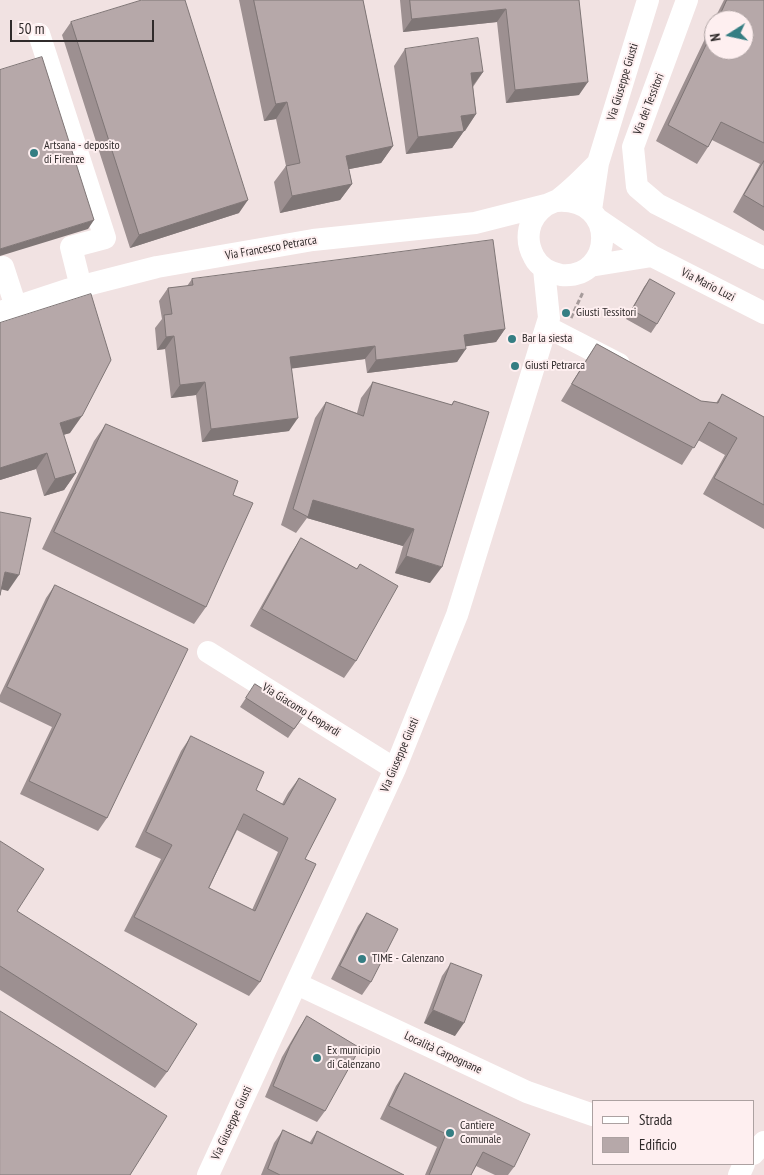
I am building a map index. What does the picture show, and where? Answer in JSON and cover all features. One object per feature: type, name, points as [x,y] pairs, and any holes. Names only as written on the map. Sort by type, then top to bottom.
[{"type":"street","name":"Via Giuseppe Giusti","points":[[208,1175],[395,769],[457,614],[548,322],[585,269],[598,256],[603,232],[595,215],[598,164],[648,0]]},
{"type":"street","name":"Via dei Tessitori","points":[[687,0],[633,147],[638,187],[657,204],[764,258]]},
{"type":"street","points":[[39,34],[105,238],[71,247],[81,287]]},
{"type":"street","name":"Via Giuseppe Giusti","points":[[548,322],[544,269],[532,254],[528,236],[530,224],[537,213],[598,164]]},
{"type":"street","points":[[551,203],[570,200],[581,203],[595,215]]},
{"type":"street","name":"Via Francesco Petrarca","points":[[8,310],[81,287],[157,268],[303,242],[449,227],[503,217],[551,203]]},
{"type":"street","name":"Via Mario Luzi","points":[[595,215],[652,256],[764,313]]},
{"type":"street","points":[[544,269],[555,274],[568,275],[585,269],[652,256]]},
{"type":"street","points":[[0,268],[3,267],[8,310]]},
{"type":"street","points":[[548,322],[637,374]]},
{"type":"street","name":"Via Giacomo Leopardi","points":[[208,652],[395,769]]},
{"type":"street","name":"Località Carpognane","points":[[297,984],[527,1092],[592,1115]]},
{"type":"street","points":[[754,1152],[764,1142]]},
{"type":"building","points":[[142,0],[185,0],[248,200],[139,235],[71,22]]},
{"type":"building","points":[[254,0],[363,0],[393,146],[346,156],[352,184],[292,196],[286,166],[300,163],[287,102],[276,104]]},
{"type":"building","points":[[410,0],[579,0],[588,82],[515,90],[506,9],[412,19]]},
{"type":"building","points":[[727,0],[764,0],[764,143],[721,122],[708,147],[668,125],[704,49],[704,60],[754,60],[754,10],[722,10]]},
{"type":"building","points":[[478,38],[483,72],[471,73],[476,114],[461,116],[464,131],[418,137],[405,49]]},
{"type":"building","name":"Artsana - deposito di Firenze","points":[[42,57],[94,220],[0,249],[0,70]]},
{"type":"building","points":[[764,161],[764,207],[744,195]]},
{"type":"building","points":[[493,240],[505,329],[464,335],[466,349],[376,360],[375,346],[290,357],[298,418],[211,429],[205,382],[180,385],[174,336],[166,337],[164,315],[172,314],[168,288],[193,285],[192,279]]},
{"type":"building","points":[[650,279],[675,293],[657,324],[632,310]]},
{"type":"building","points":[[91,294],[111,360],[82,416],[60,423],[76,473],[55,479],[47,453],[0,468],[0,323]]},
{"type":"building","points":[[597,344],[701,401],[718,403],[722,394],[764,417],[764,505],[714,478],[737,438],[709,422],[694,448],[572,384]]},
{"type":"building","points":[[373,382],[452,405],[454,401],[489,412],[442,567],[406,556],[414,529],[313,500],[308,517],[293,509],[326,402],[363,416]]},
{"type":"building","points":[[106,424],[238,481],[233,495],[253,503],[206,607],[54,532]]},
{"type":"building","points":[[0,512],[31,518],[19,575],[5,572],[0,595]]},
{"type":"building","points":[[301,538],[357,569],[360,564],[398,586],[356,661],[262,609]]},
{"type":"building","points":[[55,585],[188,649],[107,818],[29,781],[61,714],[7,687]]},
{"type":"building","points":[[255,684],[304,715],[294,729],[246,698]]},
{"type":"building","points":[[191,736],[264,772],[256,790],[284,805],[299,778],[336,799],[305,859],[316,864],[260,982],[134,917],[172,845],[146,832]],"holes":[[[244,814],[288,838],[255,911],[209,888]]]},
{"type":"building","points":[[0,841],[44,869],[17,911],[197,1024],[167,1072],[0,966]]},
{"type":"building","points":[[367,913],[398,929],[371,982],[340,966]]},
{"type":"building","points":[[451,963],[482,975],[464,1023],[433,1010]]},
{"type":"building","points":[[0,1011],[167,1116],[130,1175],[0,1175]]},
{"type":"building","points":[[307,1016],[360,1048],[325,1111],[273,1086],[290,1046]]},
{"type":"building","points":[[405,1073],[530,1134],[514,1167],[483,1152],[471,1175],[429,1175],[446,1134],[389,1106]]},
{"type":"building","points":[[283,1130],[312,1144],[317,1131],[404,1175],[280,1175],[268,1169]]},
{"type":"place","name":"Artsana - deposito di Firenze","points":[[34,153]]},
{"type":"place","name":"Giusti Tessitori","points":[[566,313]]},
{"type":"place","name":"Bar la siesta","points":[[512,339]]},
{"type":"place","name":"Giusti Petrarca","points":[[515,366]]},
{"type":"place","name":"TIME - Calenzano","points":[[362,959]]},
{"type":"place","name":"Ex municipio di Calenzano","points":[[317,1058]]},
{"type":"place","name":"Cantiere Comunale","points":[[450,1133]]}]
